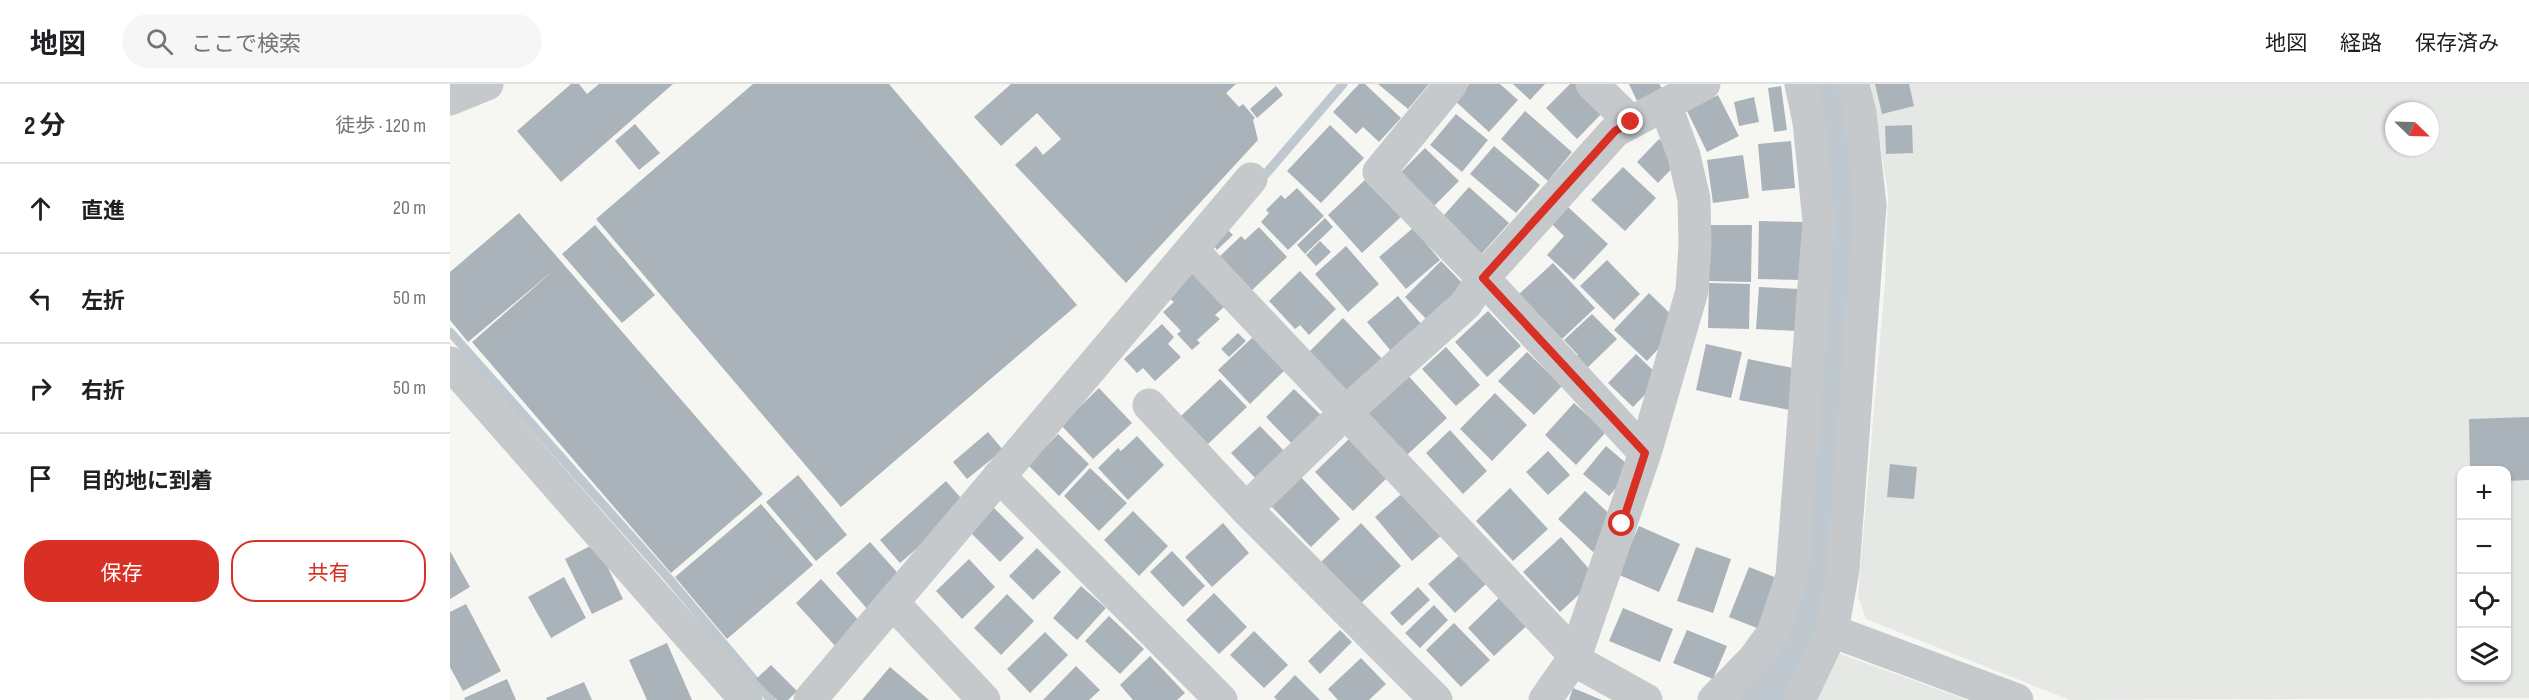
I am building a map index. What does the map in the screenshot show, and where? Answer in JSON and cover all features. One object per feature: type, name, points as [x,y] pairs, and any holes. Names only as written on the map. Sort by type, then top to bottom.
[{"type":"street","points":[[450,99],[487,84]]},
{"type":"street","points":[[1451,84],[1378,172],[1483,278],[1645,453]]},
{"type":"street","points":[[1592,84],[1631,122]]},
{"type":"street","points":[[1246,509],[1346,412],[1466,304],[1483,278],[1615,131],[1704,84]]},
{"type":"street","points":[[1714,700],[1754,659],[1773,633],[1792,576],[1819,221],[1809,122],[1801,84]]},
{"type":"street","points":[[1799,700],[1832,631],[1844,570],[1870,205],[1860,112],[1853,84]]},
{"type":"street","points":[[1545,700],[1575,657],[1645,453],[1692,291],[1695,245],[1694,199],[1684,156],[1665,104]]},
{"type":"street","points":[[810,700],[999,476],[1194,252],[1251,179]]},
{"type":"street","points":[[1194,252],[1575,657],[1585,666],[1646,700]]},
{"type":"street","points":[[450,363],[746,700]]},
{"type":"street","points":[[1149,405],[1246,509],[1436,700]]},
{"type":"street","points":[[999,476],[1221,700]]},
{"type":"street","points":[[893,603],[984,700]]},
{"type":"street","points":[[1832,631],[2017,700]]},
{"type":"shaded area","points":[[1871,84],[2529,84],[2529,698],[2070,700],[1866,619],[1858,596],[1885,282],[1888,195]]},
{"type":"shaded area","points":[[1835,652],[1967,700],[1812,700]]},
{"type":"building","points":[[571,84],[579,84],[587,94],[599,84],[673,84],[561,182],[517,131]]},
{"type":"building","points":[[753,84],[889,84],[1077,305],[841,507],[596,219]]},
{"type":"building","points":[[1011,84],[1236,84],[1226,93],[1239,107],[1243,104],[1255,118],[1253,120],[1258,140],[1126,283],[1015,165],[1036,146],[1043,155],[1061,139],[1037,113],[1001,146],[974,117]]},
{"type":"building","points":[[1359,84],[1365,84],[1401,118],[1379,142],[1363,127],[1356,134],[1333,112]]},
{"type":"building","points":[[1378,84],[1429,84],[1408,109]]},
{"type":"building","points":[[1469,84],[1500,84],[1518,100],[1489,132],[1454,100]]},
{"type":"building","points":[[1513,84],[1545,84],[1530,100]]},
{"type":"building","points":[[1570,84],[1579,84],[1605,110],[1577,139],[1546,108]]},
{"type":"building","points":[[1629,84],[1659,84],[1662,88],[1637,101]]},
{"type":"building","points":[[1875,84],[1909,84],[1914,106],[1882,114]]},
{"type":"building","points":[[1276,86],[1283,95],[1257,118],[1250,109]]},
{"type":"building","points":[[1781,86],[1787,130],[1774,132],[1768,88]]},
{"type":"building","points":[[1718,95],[1739,136],[1707,152],[1687,111]]},
{"type":"building","points":[[1754,97],[1759,122],[1739,126],[1734,102]]},
{"type":"building","points":[[1525,111],[1572,152],[1548,181],[1501,139]]},
{"type":"building","points":[[1456,114],[1488,140],[1462,172],[1430,145]]},
{"type":"building","points":[[635,124],[660,153],[639,170],[615,141]]},
{"type":"building","points":[[1330,125],[1364,158],[1321,203],[1287,171]]},
{"type":"building","points":[[1912,125],[1913,153],[1886,154],[1885,126]]},
{"type":"building","points":[[1659,139],[1680,160],[1658,183],[1637,162]]},
{"type":"building","points":[[1791,141],[1795,188],[1762,191],[1758,144]]},
{"type":"building","points":[[1494,146],[1540,185],[1516,213],[1470,174]]},
{"type":"building","points":[[1425,148],[1459,181],[1432,208],[1398,175]]},
{"type":"building","points":[[1743,155],[1749,198],[1713,203],[1707,160]]},
{"type":"building","points":[[1623,167],[1656,198],[1625,231],[1591,200]]},
{"type":"building","points":[[1367,178],[1402,216],[1362,253],[1328,215]]},
{"type":"building","points":[[1469,187],[1509,223],[1477,259],[1437,223]]},
{"type":"building","points":[[1297,188],[1324,216],[1288,250],[1261,222],[1269,213],[1266,210],[1281,195],[1285,199]]},
{"type":"building","points":[[1568,207],[1608,244],[1574,280],[1547,255],[1564,236],[1552,224]]},
{"type":"building","points":[[519,213],[763,494],[671,573],[472,342],[554,270],[468,342],[450,320],[450,272]]},
{"type":"building","points":[[1325,218],[1333,227],[1305,254],[1297,245]]},
{"type":"building","points":[[1759,221],[1804,222],[1803,280],[1758,279]]},
{"type":"building","points":[[595,225],[655,295],[622,323],[562,254]]},
{"type":"building","points":[[1709,225],[1752,225],[1751,282],[1708,281]]},
{"type":"building","points":[[1224,226],[1233,235],[1217,250],[1209,241]]},
{"type":"building","points":[[1259,227],[1287,257],[1249,293],[1217,259],[1241,236],[1245,240]]},
{"type":"building","points":[[1413,228],[1440,260],[1406,289],[1379,257]]},
{"type":"building","points":[[1320,241],[1331,252],[1316,266],[1306,255]]},
{"type":"building","points":[[1346,246],[1379,284],[1348,312],[1315,274]]},
{"type":"building","points":[[1607,260],[1640,294],[1614,320],[1580,286]]},
{"type":"building","points":[[1441,261],[1467,288],[1430,323],[1405,297]]},
{"type":"building","points":[[1553,263],[1595,308],[1562,339],[1519,294]]},
{"type":"building","points":[[1190,270],[1224,307],[1215,315],[1220,319],[1197,340],[1200,343],[1192,350],[1177,334],[1181,331],[1163,312],[1174,302],[1170,299],[1175,294],[1170,289]]},
{"type":"building","points":[[1300,271],[1336,309],[1309,335],[1300,325],[1295,329],[1269,301]]},
{"type":"building","points":[[1709,283],[1750,284],[1749,329],[1708,328]]},
{"type":"building","points":[[1759,287],[1798,289],[1796,331],[1756,329]]},
{"type":"building","points":[[1649,293],[1681,324],[1647,361],[1614,330]]},
{"type":"building","points":[[1398,296],[1426,330],[1395,356],[1367,322]]},
{"type":"building","points":[[1488,311],[1521,346],[1487,377],[1455,342]]},
{"type":"building","points":[[1592,314],[1617,339],[1582,373],[1571,362],[1578,355],[1564,340]]},
{"type":"building","points":[[1343,318],[1385,362],[1351,395],[1309,352]]},
{"type":"building","points":[[1162,324],[1174,337],[1168,344],[1181,357],[1155,381],[1143,368],[1137,373],[1124,359]]},
{"type":"building","points":[[1238,333],[1246,341],[1229,357],[1221,349]]},
{"type":"building","points":[[1255,335],[1287,368],[1250,404],[1218,370]]},
{"type":"building","points":[[1706,344],[1742,352],[1731,398],[1696,390]]},
{"type":"building","points":[[1446,347],[1480,385],[1456,406],[1422,369]]},
{"type":"building","points":[[1527,352],[1562,386],[1534,415],[1498,381]]},
{"type":"building","points":[[1636,354],[1661,378],[1633,407],[1608,383]]},
{"type":"building","points":[[1748,359],[1803,370],[1795,411],[1739,400]]},
{"type":"building","points":[[1403,370],[1447,418],[1407,455],[1363,408]]},
{"type":"building","points":[[1220,379],[1247,407],[1208,444],[1181,416]]},
{"type":"building","points":[[1099,388],[1132,423],[1093,459],[1061,425]]},
{"type":"building","points":[[1294,389],[1326,420],[1297,449],[1266,417]]},
{"type":"building","points":[[1495,393],[1527,425],[1492,461],[1460,429]]},
{"type":"building","points":[[1574,403],[1606,432],[1576,465],[1545,435]]},
{"type":"building","points":[[2529,417],[2529,480],[2511,481],[2511,466],[2470,466],[2469,419]]},
{"type":"building","points":[[1260,426],[1288,455],[1260,483],[1231,453]]},
{"type":"building","points":[[1450,430],[1487,471],[1463,494],[1426,453]]},
{"type":"building","points":[[988,432],[1003,450],[967,479],[953,462]]},
{"type":"building","points":[[1058,434],[1089,464],[1059,496],[1028,465]]},
{"type":"building","points":[[1137,436],[1164,465],[1128,500],[1098,468],[1118,448],[1121,451]]},
{"type":"building","points":[[1351,437],[1389,476],[1353,511],[1315,472]]},
{"type":"building","points":[[1606,446],[1633,469],[1609,496],[1583,474]]},
{"type":"building","points":[[1548,451],[1570,475],[1548,495],[1526,472]]},
{"type":"building","points":[[1890,464],[1917,467],[1914,499],[1887,497]]},
{"type":"building","points":[[1090,468],[1127,503],[1099,531],[1064,496]]},
{"type":"building","points":[[798,475],[847,535],[816,561],[766,502]]},
{"type":"building","points":[[1300,476],[1340,519],[1311,547],[1270,505]]},
{"type":"building","points":[[946,481],[967,505],[900,563],[880,540]]},
{"type":"building","points":[[1510,488],[1548,529],[1513,561],[1476,521]]},
{"type":"building","points":[[1407,489],[1444,533],[1412,561],[1375,517]]},
{"type":"building","points":[[1585,491],[1619,523],[1593,552],[1558,519]]},
{"type":"building","points":[[761,504],[813,565],[727,639],[675,577]]},
{"type":"building","points":[[992,506],[1024,538],[1000,562],[968,530]]},
{"type":"building","points":[[1133,511],[1168,546],[1139,576],[1104,540]]},
{"type":"building","points":[[1223,523],[1249,553],[1212,587],[1185,557]]},
{"type":"building","points":[[1361,523],[1401,566],[1360,604],[1321,562]]},
{"type":"building","points":[[1639,526],[1680,544],[1659,592],[1617,574]]},
{"type":"building","points":[[1561,537],[1597,578],[1560,612],[1523,572]]},
{"type":"building","points":[[870,542],[903,579],[868,610],[836,573]]},
{"type":"building","points":[[596,543],[623,599],[592,614],[565,559]]},
{"type":"building","points":[[1696,547],[1731,559],[1713,613],[1677,601]]},
{"type":"building","points":[[1037,548],[1061,572],[1033,600],[1009,576]]},
{"type":"building","points":[[450,551],[470,587],[450,599]]},
{"type":"building","points":[[1172,551],[1205,586],[1183,607],[1150,572]]},
{"type":"building","points":[[1462,553],[1488,582],[1455,613],[1428,584]]},
{"type":"building","points":[[969,559],[995,587],[962,619],[936,591]]},
{"type":"building","points":[[1749,567],[1782,580],[1762,630],[1729,617]]},
{"type":"building","points":[[564,577],[586,618],[551,638],[528,597]]},
{"type":"building","points":[[821,579],[862,624],[837,648],[796,603]]},
{"type":"building","points":[[1081,586],[1106,608],[1077,640],[1053,618]]},
{"type":"building","points":[[1418,587],[1430,600],[1402,626],[1390,613]]},
{"type":"building","points":[[1214,593],[1247,627],[1219,654],[1186,620]]},
{"type":"building","points":[[1504,593],[1531,622],[1494,656],[1468,628]]},
{"type":"building","points":[[1007,594],[1034,621],[1001,655],[974,628]]},
{"type":"building","points":[[466,604],[501,671],[463,691],[450,667],[450,612]]},
{"type":"building","points":[[1434,605],[1448,620],[1420,648],[1405,633]]},
{"type":"building","points":[[1623,608],[1673,629],[1660,662],[1609,641]]},
{"type":"building","points":[[1109,616],[1144,649],[1120,674],[1085,641]]},
{"type":"building","points":[[1454,623],[1490,660],[1461,687],[1426,650]]},
{"type":"building","points":[[1340,630],[1352,642],[1320,674],[1308,661]]},
{"type":"building","points":[[1687,630],[1727,646],[1713,679],[1673,663]]},
{"type":"building","points":[[1254,631],[1288,665],[1264,688],[1230,655]]},
{"type":"building","points":[[1045,632],[1068,655],[1030,693],[1007,669]]},
{"type":"building","points":[[667,643],[692,700],[647,700],[629,660]]},
{"type":"building","points":[[1150,656],[1185,693],[1177,700],[1133,700],[1120,685]]},
{"type":"building","points":[[1361,658],[1386,684],[1369,700],[1338,700],[1328,689]]},
{"type":"building","points":[[771,665],[797,691],[788,700],[777,700],[756,679]]},
{"type":"building","points":[[1076,666],[1100,690],[1089,700],[1043,700]]},
{"type":"building","points":[[890,667],[929,700],[862,700]]},
{"type":"building","points":[[1295,675],[1320,700],[1277,700],[1274,697]]},
{"type":"building","points":[[507,679],[516,700],[465,700],[464,698]]},
{"type":"building","points":[[584,682],[592,700],[547,700],[546,698]]},
{"type":"building","points":[[1573,688],[1602,700],[1569,700]]},
{"type":"waterway","points":[[1258,183],[1343,84]]},
{"type":"waterway","points":[[1754,700],[1793,655],[1818,580],[1846,227],[1839,129],[1831,84]]},
{"type":"waterway","points":[[450,332],[670,580],[771,700]]},
{"type":"route","points":[[1622,524],[1645,453],[1483,278],[1615,131],[1631,122]]}]
